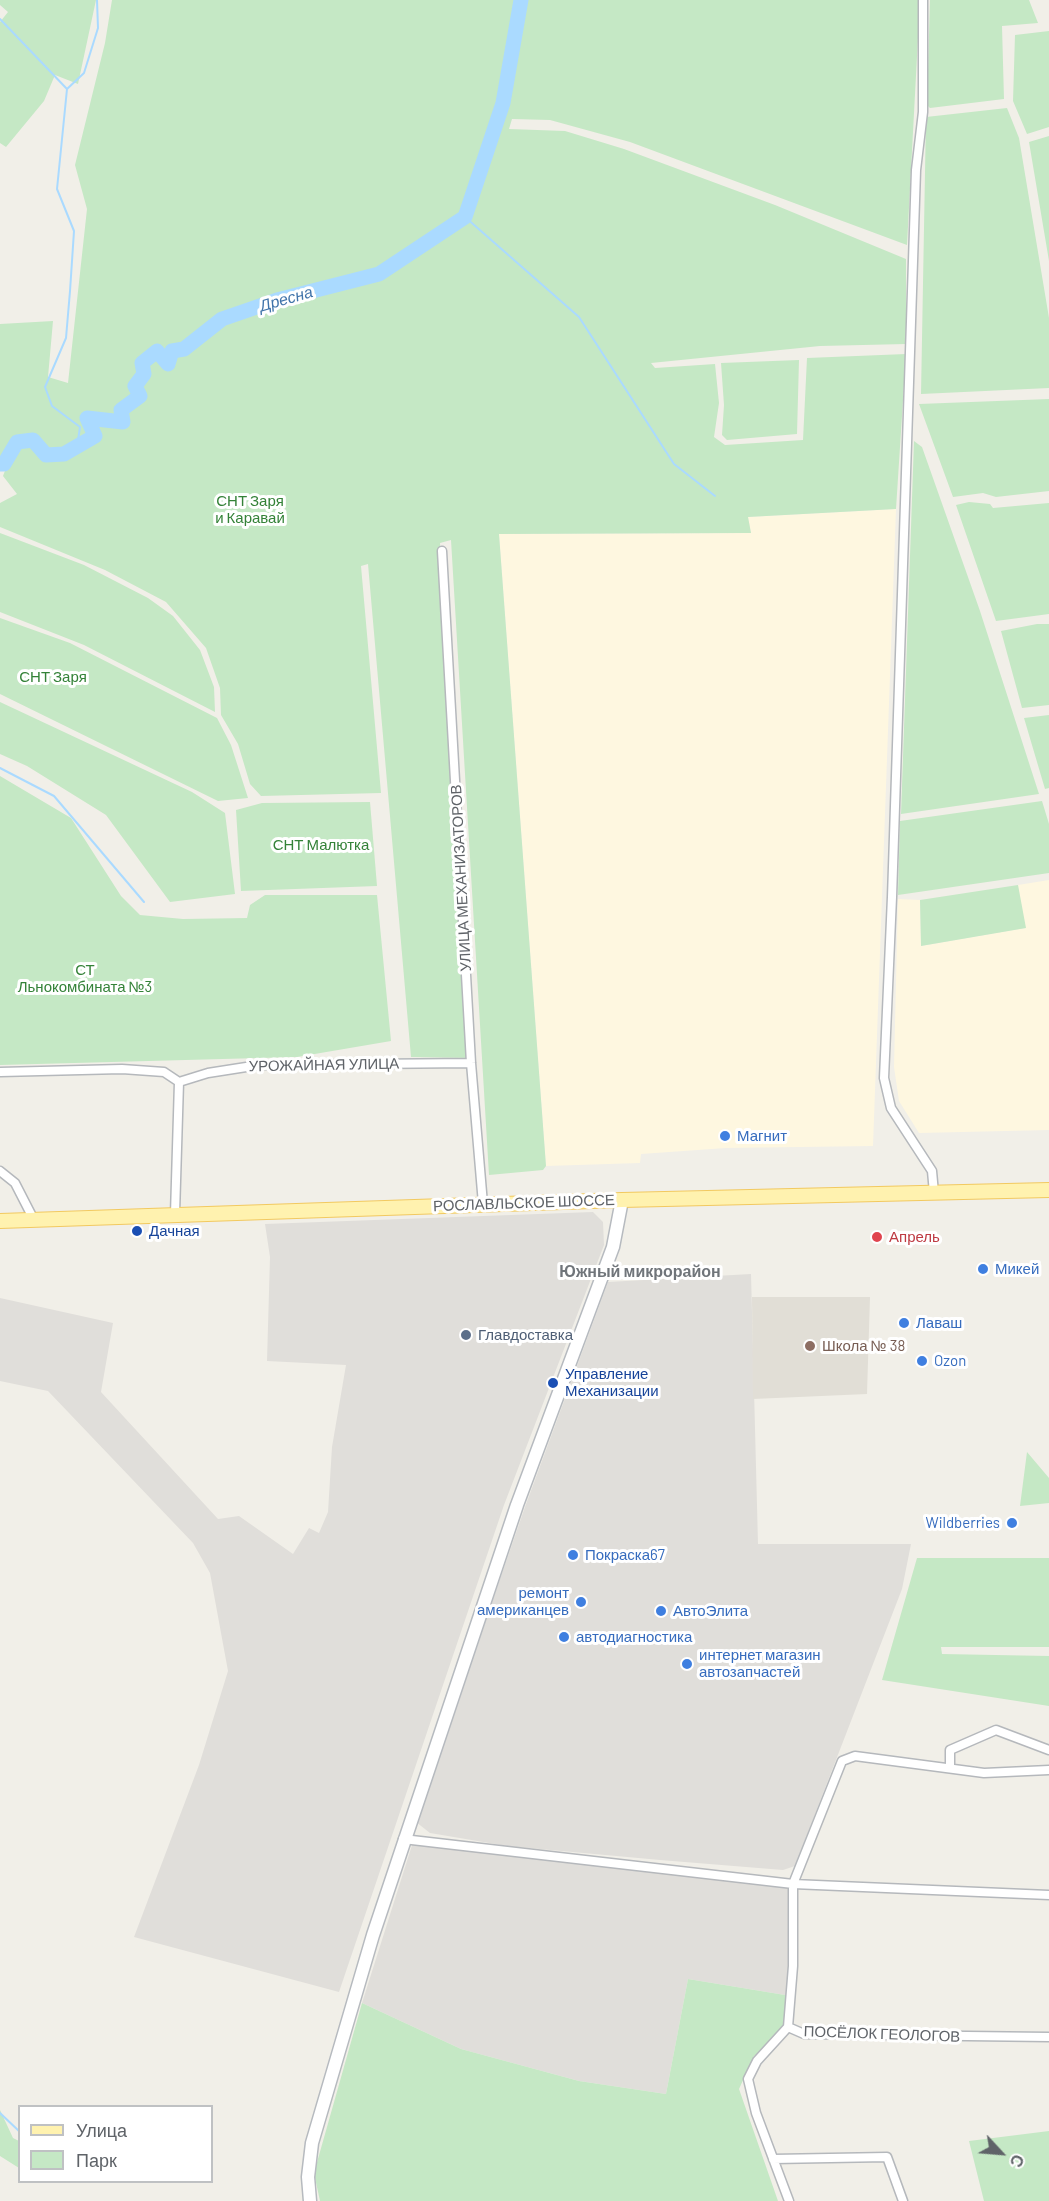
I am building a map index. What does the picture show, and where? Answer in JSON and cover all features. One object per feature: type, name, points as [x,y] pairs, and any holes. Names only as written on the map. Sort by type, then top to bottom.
[{"type":"main road","name":"РОСЛАВЛЬСКОЕ ШОССЕ","points":[[0,1221],[483,1204],[1049,1190]]},
{"type":"street","points":[[923,0],[923,112],[916,170],[884,1078],[891,1108],[932,1172],[934,1193]]},
{"type":"street","name":"УЛИЦА МЕХАНИЗАТОРОВ","points":[[442,551],[471,1063],[483,1204]]},
{"type":"street","name":"УРОЖАЙНАЯ УЛИЦА","points":[[179,1082],[208,1073],[259,1065],[471,1063]]},
{"type":"street","points":[[0,1072],[122,1069],[164,1072],[179,1082],[175,1214]]},
{"type":"street","points":[[0,1171],[15,1183],[34,1220]]},
{"type":"street","points":[[310,2201],[309,2177],[312,2143],[403,1839],[516,1505],[613,1247],[622,1200]]},
{"type":"street","points":[[950,1766],[950,1750],[996,1730],[1049,1750]]},
{"type":"street","name":"ПОСЁЛОК ГЕОЛОГОВ","points":[[1049,1770],[984,1773],[950,1766],[906,1764],[855,1756],[842,1761],[793,1884],[794,1966],[788,2028],[804,2034],[1049,2037]]},
{"type":"street","points":[[403,1839],[793,1884],[1049,1895]]},
{"type":"street","points":[[788,2028],[757,2061],[748,2079],[756,2113],[788,2200]]},
{"type":"street","points":[[773,2159],[888,2157],[903,2201]]},
{"type":"shaded area","points":[[896,509],[873,1146],[726,1148],[641,1154],[640,1163],[546,1166],[499,534],[751,533],[748,517]]},
{"type":"shaded area","points":[[1049,880],[1049,1130],[919,1133],[899,1101],[894,1067],[898,899],[920,900],[921,946],[1025,928],[1018,885]]},
{"type":"shaded area","points":[[593,1212],[603,1222],[604,1245],[504,1505],[339,1992],[134,1937],[199,1765],[228,1671],[210,1573],[193,1543],[48,1391],[0,1381],[0,1298],[113,1323],[101,1392],[218,1519],[239,1516],[293,1554],[309,1528],[319,1533],[328,1512],[332,1447],[346,1365],[267,1361],[270,1257],[265,1224]]},
{"type":"shaded area","points":[[751,1274],[758,1544],[911,1544],[902,1589],[795,1866],[783,1870],[660,1860],[507,1846],[430,1833],[416,1822],[525,1507],[608,1282]]},
{"type":"shaded area","name":"Школа № 38","points":[[752,1297],[870,1297],[867,1394],[753,1399]]},
{"type":"shaded area","points":[[413,1842],[795,1886],[791,1996],[688,1979],[666,2094],[579,2081],[461,2049],[362,2003]]},
{"type":"green space","points":[[0,0],[96,0],[78,84],[55,75],[44,101],[6,147],[0,143],[0,22],[8,12],[0,5]]},
{"type":"green space","name":"СНТ Заря и Каравай","points":[[112,0],[920,0],[907,245],[630,142],[550,120],[512,119],[509,129],[565,131],[624,149],[775,205],[906,259],[906,344],[820,346],[651,363],[655,368],[715,364],[719,403],[714,437],[725,445],[803,440],[807,358],[906,354],[896,509],[748,517],[751,533],[499,534],[546,1166],[543,1170],[489,1175],[451,540],[440,543],[473,1058],[411,1057],[368,564],[361,566],[381,793],[261,796],[250,784],[238,744],[221,715],[220,688],[206,648],[166,602],[105,570],[0,527],[0,503],[17,494],[3,476],[9,460],[0,458],[0,324],[53,321],[48,377],[68,383],[87,209],[75,165],[105,43]]},
{"type":"green space","points":[[930,0],[1029,0],[1038,23],[1002,26],[1004,99],[930,108],[927,105]]},
{"type":"green space","points":[[1049,31],[1049,127],[1027,134],[1013,101],[1015,35]]},
{"type":"green space","points":[[1007,108],[1019,138],[1049,318],[1049,388],[921,394],[926,117]]},
{"type":"green space","points":[[1049,136],[1049,261],[1029,142]]},
{"type":"green space","points":[[799,360],[797,434],[727,440],[722,435],[724,405],[721,363]]},
{"type":"green space","points":[[1049,399],[1049,491],[996,497],[983,493],[953,497],[919,404]]},
{"type":"green space","points":[[914,441],[922,447],[980,611],[1039,794],[901,814]]},
{"type":"green space","points":[[969,502],[990,504],[993,508],[1049,503],[1049,614],[996,621],[956,505]]},
{"type":"green space","name":"СНТ Заря","points":[[0,533],[84,565],[148,598],[173,616],[200,650],[214,687],[215,712],[84,645],[0,612]]},
{"type":"green space","name":"СНТ Заря","points":[[0,618],[70,643],[217,718],[231,745],[248,798],[218,801],[0,694]]},
{"type":"green space","points":[[1049,624],[1049,705],[1022,708],[1001,631]]},
{"type":"green space","name":"СНТ Заря","points":[[0,702],[192,792],[225,813],[235,894],[170,902],[106,815],[27,766],[0,754]]},
{"type":"green space","points":[[1049,715],[1049,788],[1045,789],[1024,718]]},
{"type":"green space","name":"СТ Льнокомбината №3","points":[[0,776],[71,818],[121,896],[140,915],[183,919],[247,918],[250,905],[265,895],[377,895],[391,1041],[297,1057],[0,1065]]},
{"type":"green space","points":[[1042,801],[1049,824],[1049,873],[898,895],[900,821]]},
{"type":"green space","name":"СНТ Малютка","points":[[370,802],[377,886],[241,891],[236,810],[262,803]]},
{"type":"green space","points":[[1018,885],[1026,928],[921,946],[920,900]]},
{"type":"green space","points":[[1027,1452],[1049,1478],[1049,1503],[1020,1506]]},
{"type":"green space","points":[[917,1558],[1049,1558],[1049,1647],[941,1647],[942,1654],[1049,1656],[1049,1706],[882,1680]]},
{"type":"green space","points":[[688,1979],[791,1996],[783,2033],[754,2056],[739,2089],[778,2201],[320,2201],[314,2173],[362,2003],[461,2049],[579,2081],[666,2094]]},
{"type":"green space","points":[[0,2110],[13,2138],[18,2140],[18,2167],[0,2156]]},
{"type":"green space","points":[[1049,2131],[1049,2201],[984,2201],[969,2141]]},
{"type":"waterway","points":[[67,89],[84,73],[98,28],[97,0]]},
{"type":"waterway","name":"Дресна","points":[[0,464],[4,464],[17,442],[33,440],[46,455],[64,454],[95,436],[87,418],[123,422],[121,410],[140,396],[135,386],[144,374],[142,363],[157,351],[168,364],[172,351],[184,349],[222,319],[277,300],[379,274],[465,217],[503,103],[521,0]]},
{"type":"waterway","points":[[0,19],[67,89],[57,189],[74,231],[70,291],[66,338],[45,387],[52,406],[80,427],[77,447]]},
{"type":"waterway","points":[[465,217],[579,317],[674,464],[715,496]]},
{"type":"waterway","points":[[0,768],[54,796],[144,902]]},
{"type":"waterway","points":[[0,2113],[18,2130]]},
{"type":"place","name":"Магнит","points":[[725,1136]]},
{"type":"place","name":"Дачная","points":[[137,1231]]},
{"type":"place","name":"Апрель","points":[[877,1237]]},
{"type":"place","name":"Микей","points":[[983,1269]]},
{"type":"place","name":"Лаваш","points":[[904,1323]]},
{"type":"place","name":"Главдоставка","points":[[466,1335]]},
{"type":"place","name":"Школа № 38","points":[[810,1346]]},
{"type":"place","name":"Ozon","points":[[922,1361]]},
{"type":"place","name":"Управление Механизации","points":[[553,1383]]},
{"type":"place","name":"Wildberries","points":[[1012,1523]]},
{"type":"place","name":"Покраска67","points":[[573,1555]]},
{"type":"place","name":"ремонт американцев","points":[[581,1602]]},
{"type":"place","name":"АвтоЭлита","points":[[661,1611]]},
{"type":"place","name":"автодиагностика","points":[[564,1637]]},
{"type":"place","name":"интернет магазин автозапчастей","points":[[687,1664]]},
{"type":"district","name":"Южный микрорайон","points":[[640,1272]]}]
